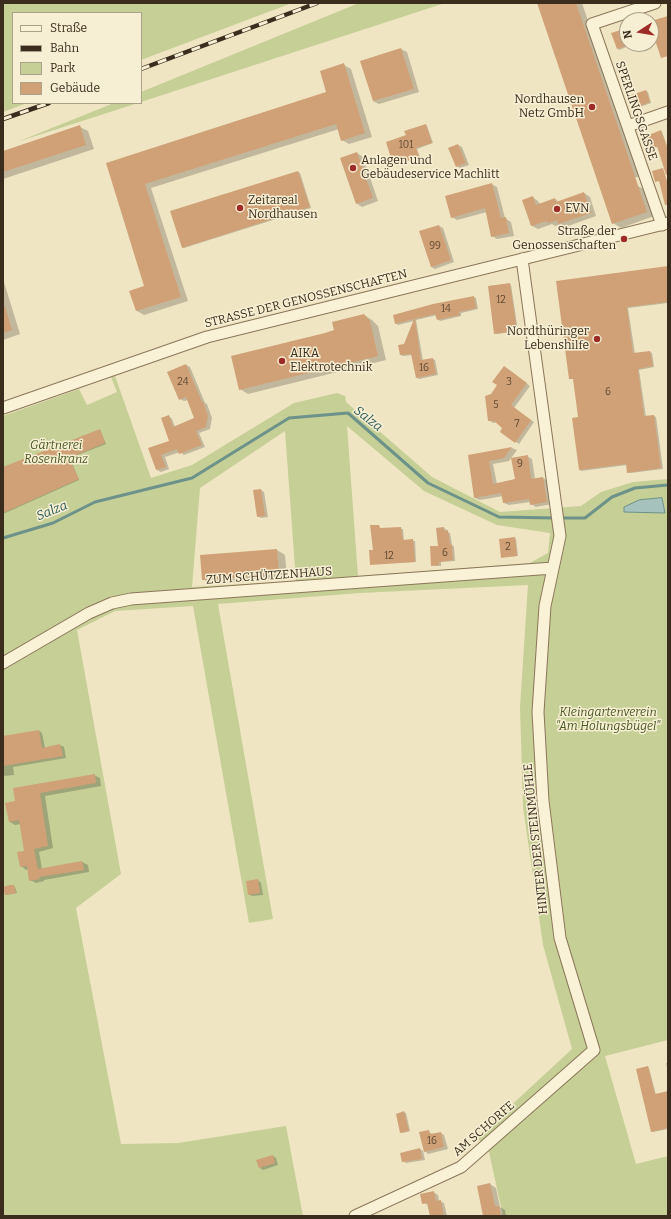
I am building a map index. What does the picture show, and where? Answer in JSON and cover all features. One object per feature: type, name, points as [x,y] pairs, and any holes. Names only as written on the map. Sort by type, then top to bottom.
[{"type":"street","name":"SPERLINGSGASSE","points":[[655,3],[592,24],[665,224]]},
{"type":"street","points":[[628,126],[668,112]]},
{"type":"street","name":"STRASSE DER GENOSSENSCHAFTEN","points":[[3,408],[207,337],[665,224]]},
{"type":"street","name":"HINTER DER STEINMÜHLE","points":[[522,259],[558,511],[560,536],[546,606],[538,712],[542,801],[560,938],[594,1050]]},
{"type":"street","name":"ZUM SCHÜTZENHAUS","points":[[3,663],[89,613],[112,603],[131,599],[553,568]]},
{"type":"street","name":"AM SCHORFE","points":[[355,1216],[461,1167],[594,1050]]},
{"type":"green space","points":[[3,3],[292,3],[142,60],[142,12],[12,12],[12,104],[24,104],[3,112]]},
{"type":"green space","points":[[359,3],[445,3],[142,102],[142,92]]},
{"type":"green space","points":[[112,104],[135,104],[17,142]]},
{"type":"green space","points":[[115,376],[151,478],[192,465],[294,403],[337,393],[345,396],[346,402],[432,477],[500,512],[581,506],[601,492],[633,482],[668,479],[668,1040],[605,1056],[636,1164],[668,1156],[668,1216],[503,1216],[489,1152],[477,1137],[572,1049],[543,945],[523,807],[520,707],[528,585],[360,593],[218,604],[273,919],[249,923],[193,606],[115,611],[77,630],[121,874],[76,908],[121,1144],[178,1143],[286,1126],[303,1216],[3,1216],[3,416],[79,389],[87,405],[117,392],[111,377]],"holes":[[[347,426],[424,491],[497,525],[550,533],[548,553],[530,563],[358,576]],[[285,431],[296,581],[192,587],[200,488]]]},
{"type":"water","points":[[662,498],[665,513],[624,512],[624,507],[639,500]]},
{"type":"building","name":"Nordhausen Netz GmbH","points":[[537,3],[576,3],[647,212],[612,224]]},
{"type":"building","points":[[668,16],[668,56],[661,58],[659,52],[659,19]]},
{"type":"building","points":[[619,30],[619,48],[617,49],[611,33]]},
{"type":"building","points":[[401,48],[414,89],[373,101],[360,61]]},
{"type":"building","points":[[623,61],[626,71],[618,73],[615,63]]},
{"type":"building","points":[[344,63],[365,133],[341,141],[336,124],[145,184],[181,297],[136,311],[129,291],[144,286],[106,163],[326,92],[320,71]]},
{"type":"building","points":[[646,90],[650,102],[635,108],[631,95]]},
{"type":"building","points":[[426,124],[432,143],[416,148],[419,157],[393,165],[386,142],[406,135],[404,131]]},
{"type":"building","points":[[80,125],[86,145],[3,172],[3,151]]},
{"type":"building","points":[[661,130],[668,150],[668,175],[666,175],[657,146],[650,149],[646,136]]},
{"type":"building","points":[[458,144],[466,163],[456,167],[448,148]]},
{"type":"building","points":[[357,152],[373,198],[356,204],[340,158]]},
{"type":"building","points":[[663,168],[668,184],[668,205],[665,205],[659,181],[655,182],[652,171]]},
{"type":"building","points":[[298,171],[310,207],[182,248],[170,211]]},
{"type":"building","points":[[492,183],[501,218],[506,217],[509,233],[491,237],[485,208],[451,218],[445,196]]},
{"type":"building","name":"EVN","points":[[584,192],[591,213],[558,224],[557,220],[548,223],[547,221],[531,226],[522,200],[533,196],[536,205],[555,198],[556,202]]},
{"type":"building","points":[[439,225],[451,260],[431,267],[419,231]]},
{"type":"building","points":[[668,266],[668,302],[627,307],[633,353],[650,351],[653,366],[638,369],[644,416],[654,415],[661,468],[627,473],[626,464],[579,470],[572,418],[578,417],[573,379],[569,379],[556,281]]},
{"type":"building","points":[[510,283],[517,331],[494,334],[488,286]]},
{"type":"building","points":[[474,296],[476,308],[459,312],[460,315],[437,320],[435,314],[415,319],[421,360],[433,358],[436,374],[416,378],[411,354],[400,355],[398,345],[404,344],[414,319],[395,324],[393,315],[433,304]]},
{"type":"building","points":[[5,306],[12,330],[3,333],[3,307]]},
{"type":"building","name":"AIKA Elektrotechnik","points":[[364,314],[370,321],[378,356],[239,390],[231,356],[325,333],[334,330],[332,322]]},
{"type":"building","points":[[186,364],[202,402],[203,401],[208,416],[206,427],[196,431],[202,445],[179,454],[177,449],[161,455],[166,467],[156,470],[148,448],[169,441],[161,418],[169,415],[173,427],[194,418],[186,397],[179,400],[167,372]]},
{"type":"building","points":[[504,366],[527,383],[511,405],[531,420],[515,443],[500,432],[502,428],[494,421],[488,421],[485,396],[491,394],[497,385],[492,382]]},
{"type":"building","points":[[100,429],[105,443],[69,458],[79,479],[3,513],[3,467]]},
{"type":"building","points":[[512,447],[504,458],[489,461],[493,484],[515,479],[511,458],[528,455],[531,479],[543,477],[547,502],[530,505],[529,499],[503,503],[501,493],[474,498],[468,455]]},
{"type":"building","points":[[261,489],[265,516],[257,517],[253,490]]},
{"type":"building","points":[[370,525],[379,525],[380,528],[401,527],[403,540],[413,539],[415,562],[370,565],[369,550],[373,550]]},
{"type":"building","points":[[444,527],[444,531],[448,530],[450,545],[452,544],[453,560],[439,562],[439,565],[431,566],[430,546],[438,546],[436,528]]},
{"type":"building","points":[[515,537],[517,556],[501,558],[499,539]]},
{"type":"building","points":[[277,549],[279,574],[202,580],[200,555]]},
{"type":"building","points":[[39,730],[42,748],[60,744],[63,756],[3,766],[3,736]]},
{"type":"building","points":[[95,774],[96,783],[40,793],[48,846],[34,849],[38,869],[82,861],[84,870],[39,877],[40,879],[29,881],[27,866],[20,867],[17,852],[24,851],[19,820],[9,822],[5,803],[15,801],[13,788]]},
{"type":"building","points":[[258,879],[260,893],[248,895],[246,881]]},
{"type":"building","points":[[14,885],[16,893],[5,895],[3,887]]},
{"type":"building","points":[[648,1066],[655,1094],[668,1091],[668,1128],[651,1132],[636,1069]]},
{"type":"building","points":[[404,1111],[409,1131],[400,1133],[396,1114]]},
{"type":"building","points":[[429,1130],[430,1134],[441,1132],[444,1147],[424,1152],[419,1132]]},
{"type":"building","points":[[420,1148],[422,1159],[402,1162],[400,1153]]},
{"type":"building","points":[[273,1155],[275,1163],[259,1168],[256,1160]]},
{"type":"building","points":[[490,1183],[495,1206],[499,1206],[501,1216],[483,1216],[477,1186]]},
{"type":"building","points":[[434,1191],[436,1201],[441,1200],[444,1216],[430,1216],[427,1203],[422,1204],[420,1194]]},
{"type":"waterway","name":"Salza","points":[[3,538],[53,523],[95,502],[192,478],[289,418],[348,413],[428,483],[499,517],[555,518]]},
{"type":"waterway","name":"Salza","points":[[561,518],[585,518],[612,497],[635,488],[668,485]]},
{"type":"railway","points":[[142,69],[317,3]]},
{"type":"railway","points":[[3,119],[46,104]]},
{"type":"place","name":"Nordhausen Netz GmbH","points":[[592,107]]},
{"type":"place","name":"Anlagen und Gebäudeservice Machlitt","points":[[353,168]]},
{"type":"place","name":"Zeitareal Nordhausen","points":[[240,208]]},
{"type":"place","name":"EVN","points":[[557,209]]},
{"type":"place","name":"Straße der Genossenschaften","points":[[624,239]]},
{"type":"place","name":"Nordthüringer Lebenshilfe","points":[[597,339]]},
{"type":"place","name":"AIKA Elektrotechnik","points":[[282,361]]},
{"type":"park label","name":"Gärtnerei Rosenkranz","points":[[56,453]]},
{"type":"park label","name":"Kleingartenverein \"Am Holungsbügel\"","points":[[608,720]]}]
